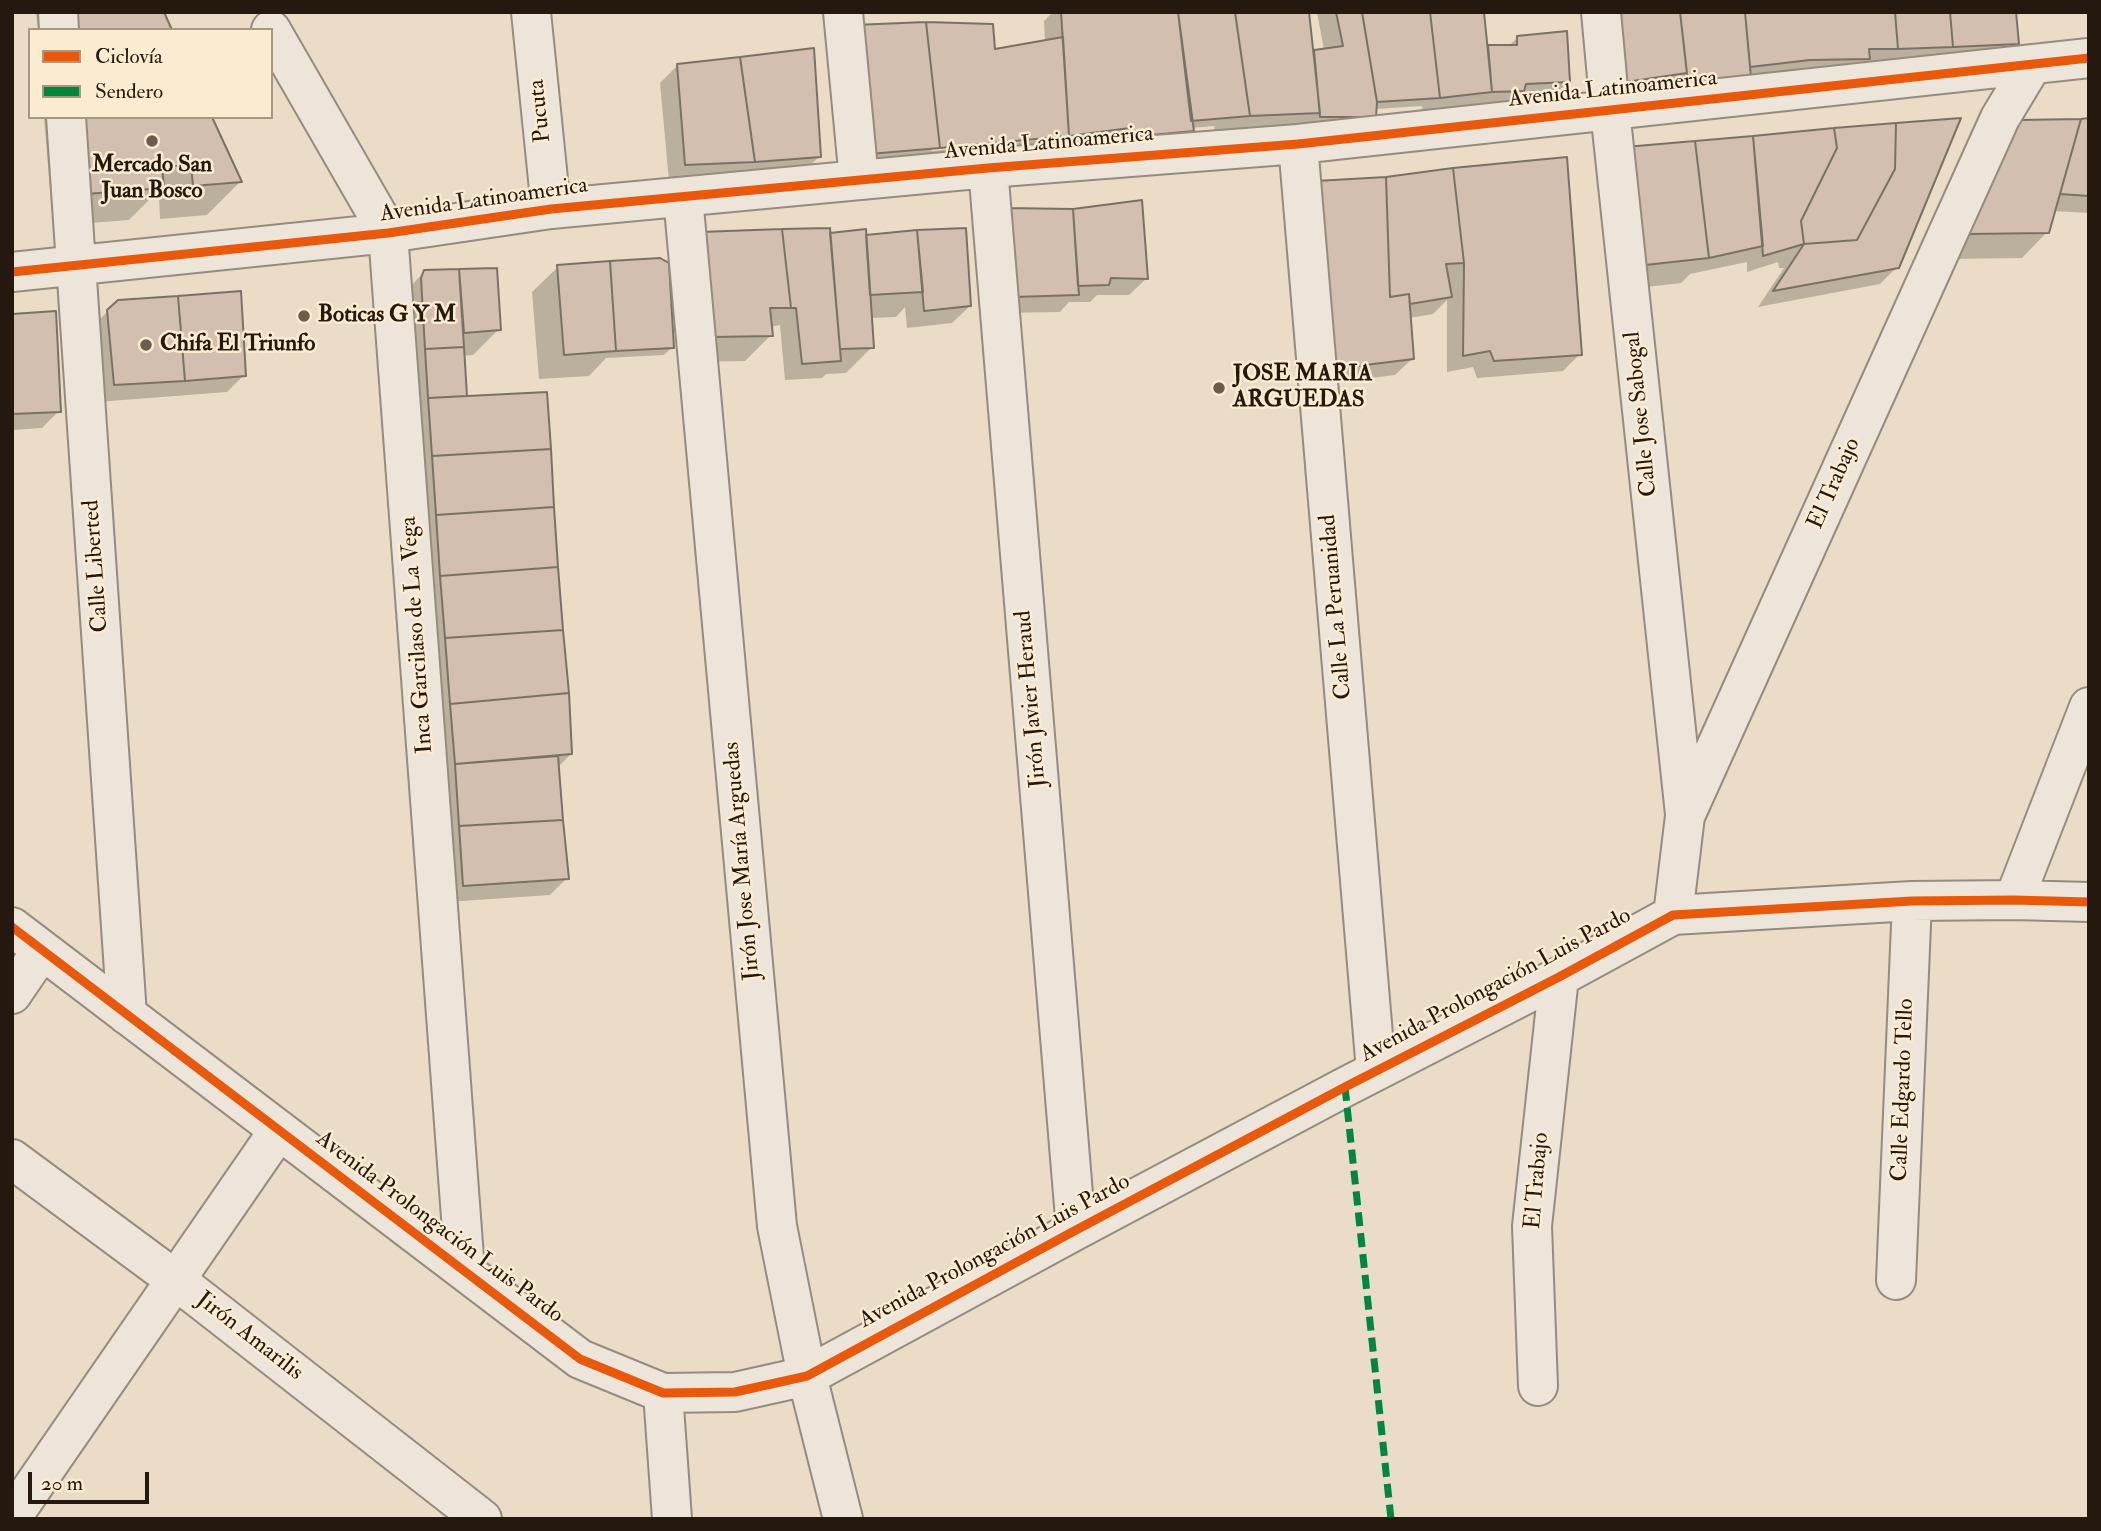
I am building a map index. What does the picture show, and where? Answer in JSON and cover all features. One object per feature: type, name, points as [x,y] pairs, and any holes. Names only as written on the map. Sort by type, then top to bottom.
[{"type":"street","name":"Inca Garcilaso de La Vega","points":[[261,12],[270,28]]},
{"type":"street","name":"Pucuta","points":[[531,12],[551,209]]},
{"type":"street","points":[[843,12],[859,180]]},
{"type":"street","name":"Calle Jose Sabogal","points":[[1601,12],[1609,110],[1685,816]]},
{"type":"street","name":"Inca Garcilaso de La Vega","points":[[273,33],[388,233],[465,1271]]},
{"type":"street","name":"Avenida Latinoamerica","points":[[12,272],[388,233],[551,209],[988,168],[1298,144],[2089,58]]},
{"type":"street","name":"El Trabajo","points":[[1673,915],[1685,816],[2000,118],[2032,65]]},
{"type":"street","name":"Calle Liberted","points":[[66,119],[127,1015]]},
{"type":"street","name":"Calle La Peruanidad","points":[[1298,144],[1376,1071]]},
{"type":"street","name":"Jirón Javier Heraud","points":[[988,168],[1076,1230]]},
{"type":"street","name":"Jirón Jose María Arguedas","points":[[682,197],[777,1226],[807,1376],[843,1519]]},
{"type":"street","points":[[2014,900],[2089,707]]},
{"type":"street","name":"Avenida Prolongación Luis Pardo","points":[[12,927],[580,1359],[663,1393],[736,1392],[807,1376],[1076,1230],[1376,1071],[1559,978],[1673,915],[1912,901],[2089,902]]},
{"type":"street","name":"Calle Edgardo Tello","points":[[1896,1280],[1912,901]]},
{"type":"street","points":[[12,994],[42,950]]},
{"type":"street","name":"El Trabajo","points":[[1538,1386],[1532,1227],[1559,978]]},
{"type":"street","points":[[12,1517],[279,1130]]},
{"type":"street","name":"Jirón Amarilis","points":[[12,1159],[177,1280],[469,1515]]},
{"type":"street","points":[[663,1393],[671,1519]]},
{"type":"building","points":[[71,12],[164,12],[171,28],[73,28]]},
{"type":"building","points":[[1061,12],[1178,12],[1194,131],[1130,137],[1130,128],[1069,136]]},
{"type":"building","points":[[1178,12],[1235,12],[1250,116],[1191,121]]},
{"type":"building","points":[[1235,12],[1309,12],[1320,113],[1250,116]]},
{"type":"building","points":[[1336,12],[1362,12],[1377,102],[1376,117],[1320,117],[1314,50],[1343,46]]},
{"type":"building","points":[[1362,12],[1430,12],[1440,98],[1377,102]]},
{"type":"building","points":[[1430,12],[1484,12],[1492,92],[1440,98]]},
{"type":"building","points":[[1614,12],[1680,12],[1687,73],[1619,83]]},
{"type":"building","points":[[1680,12],[1745,12],[1751,77],[1688,83]]},
{"type":"building","points":[[1745,12],[1895,12],[1898,49],[1869,49],[1870,59],[1810,60],[1750,67]]},
{"type":"building","points":[[1895,12],[1950,12],[1953,47],[1898,49]]},
{"type":"building","points":[[1950,12],[2016,12],[2019,44],[1953,47]]},
{"type":"building","points":[[926,22],[993,24],[995,49],[1063,37],[1069,136],[940,148]]},
{"type":"building","points":[[926,22],[940,148],[869,154],[854,25]]},
{"type":"building","points":[[1567,31],[1570,82],[1526,84],[1524,91],[1492,92],[1488,45],[1517,45],[1517,36]]},
{"type":"building","points":[[814,48],[821,157],[755,162],[740,57]]},
{"type":"building","points":[[740,57],[755,162],[685,165],[677,64]]},
{"type":"building","points":[[1961,118],[1899,268],[1773,291],[1804,244],[1857,240],[1895,169],[1896,123]]},
{"type":"building","points":[[2089,118],[2089,196],[2060,194],[2081,119]]},
{"type":"building","name":"Mercado San Juan Bosco","points":[[80,119],[213,119],[242,182],[193,186],[191,165],[162,167],[164,188],[86,194]]},
{"type":"building","points":[[2081,119],[2049,233],[1968,234],[2019,120]]},
{"type":"building","points":[[1896,123],[1895,169],[1857,240],[1804,244],[1801,221],[1837,148],[1834,128]]},
{"type":"building","points":[[1834,128],[1837,148],[1801,221],[1804,244],[1763,256],[1753,136]]},
{"type":"building","points":[[1753,136],[1763,246],[1709,258],[1695,141]]},
{"type":"building","points":[[1695,141],[1709,258],[1636,266],[1625,147]]},
{"type":"building","points":[[1567,157],[1582,355],[1494,361],[1490,351],[1463,356],[1464,263],[1453,168]]},
{"type":"building","points":[[1453,168],[1464,263],[1446,264],[1452,297],[1410,304],[1409,294],[1390,297],[1386,177]]},
{"type":"building","points":[[1386,177],[1390,297],[1409,294],[1414,359],[1333,369],[1316,181]]},
{"type":"building","points":[[1142,200],[1148,279],[1111,278],[1109,285],[1078,286],[1073,209]]},
{"type":"building","points":[[1006,208],[1073,209],[1079,295],[1013,297]]},
{"type":"building","points":[[830,228],[841,361],[802,364],[796,308],[791,308],[782,229]]},
{"type":"building","points":[[966,228],[971,306],[924,311],[917,230]]},
{"type":"building","points":[[782,229],[791,308],[770,308],[773,336],[711,337],[700,232]]},
{"type":"building","points":[[866,229],[874,348],[840,349],[830,233]]},
{"type":"building","points":[[917,230],[923,292],[870,295],[866,235]]},
{"type":"building","points":[[660,258],[669,263],[674,348],[616,351],[610,261]]},
{"type":"building","points":[[610,261],[616,351],[564,355],[557,265]]},
{"type":"building","points":[[497,268],[501,330],[464,333],[459,269]]},
{"type":"building","points":[[459,269],[464,347],[425,349],[421,278],[424,270]]},
{"type":"building","points":[[241,291],[246,376],[185,381],[178,296]]},
{"type":"building","name":"Chifa El Triunfo","points":[[178,296],[185,381],[114,385],[107,310],[118,300]]},
{"type":"building","points":[[56,311],[61,412],[12,414],[12,314]]},
{"type":"building","points":[[464,347],[467,396],[428,398],[425,349]]},
{"type":"building","points":[[547,392],[551,449],[432,456],[428,398]]},
{"type":"building","points":[[551,449],[554,507],[436,515],[432,456]]},
{"type":"building","points":[[554,507],[558,567],[440,576],[436,515]]},
{"type":"building","points":[[558,567],[563,630],[445,638],[440,576]]},
{"type":"building","points":[[563,630],[569,693],[450,704],[445,638]]},
{"type":"building","points":[[569,693],[572,754],[455,764],[450,704]]},
{"type":"building","points":[[558,756],[563,820],[459,826],[455,764]]},
{"type":"building","points":[[563,820],[569,879],[463,886],[459,826]]},
{"type":"marked path","points":[[1345,1087],[1391,1519]]},
{"type":"cycle path","points":[[12,272],[388,233],[551,209],[988,168],[1298,144],[2089,58]]},
{"type":"cycle path","points":[[12,927],[580,1359],[663,1393],[735,1392],[807,1376],[1076,1230],[1673,915],[1912,901],[2089,902]]},
{"type":"place","name":"Mercado San Juan Bosco","points":[[152,141]]},
{"type":"place","name":"Boticas G Y M","points":[[304,316]]},
{"type":"place","name":"Chifa El Triunfo","points":[[146,345]]},
{"type":"place","name":"JOSE MARIA ARGUEDAS","points":[[1219,388]]}]
